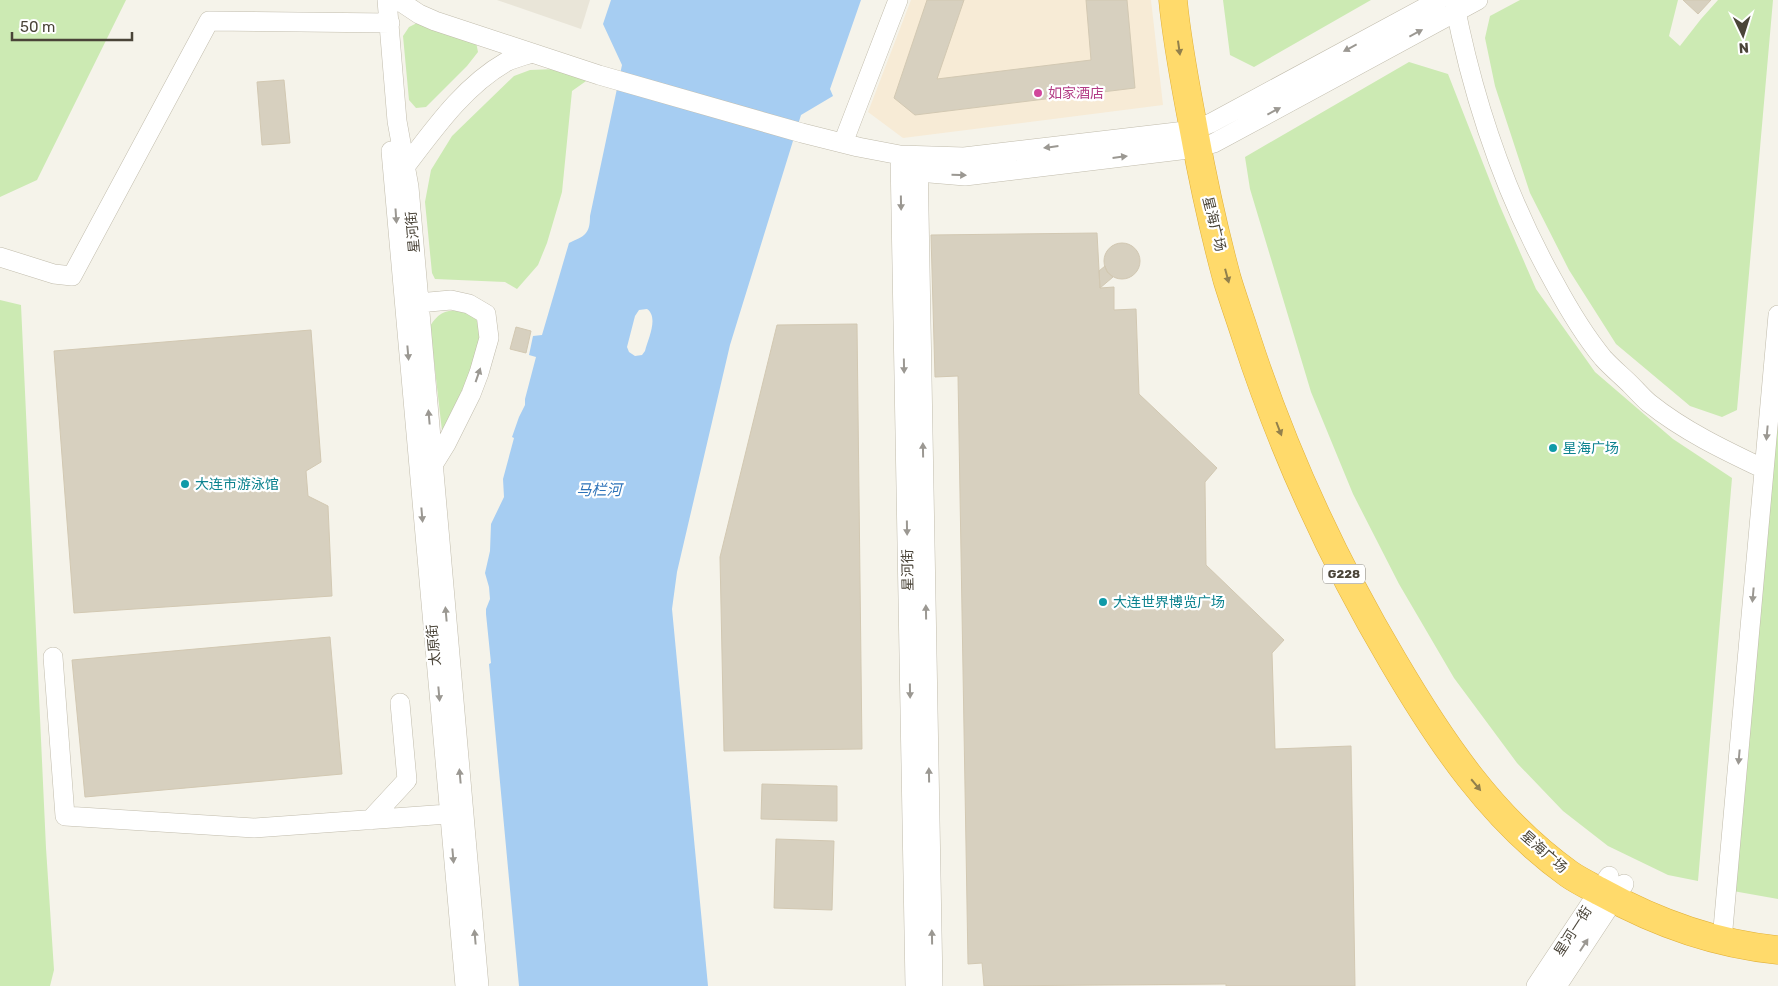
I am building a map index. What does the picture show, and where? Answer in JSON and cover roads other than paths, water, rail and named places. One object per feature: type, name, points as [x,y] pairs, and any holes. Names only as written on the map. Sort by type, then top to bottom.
[{"type":"highway","name":"星海广场","points":[[1173,0],[1182,66],[1204,136]]},
{"type":"highway","name":"星海广场","points":[[1192,0],[1204,136],[1204,186],[1228,280],[1258,374],[1293,465],[1333,554],[1407,684],[1461,768],[1493,806],[1570,875],[1611,888],[1633,910],[1687,930],[1778,933]]},
{"type":"highway","name":"星海广场","points":[[1723,931],[1778,950]]},
{"type":"street","name":"星河街","points":[[376,0],[384,22]]},
{"type":"street","name":"星河街","points":[[387,0],[384,22],[411,304],[433,465]]},
{"type":"street","points":[[398,0],[419,14],[435,21],[600,75],[802,133],[912,161],[1204,136],[1455,6],[1478,0]]},
{"type":"street","points":[[843,143],[898,0]]},
{"type":"street","points":[[1204,136],[1439,0]]},
{"type":"street","points":[[1455,6],[1462,45],[1496,155],[1541,260],[1570,312],[1604,358],[1649,403],[1703,440],[1764,469]]},
{"type":"street","points":[[0,257],[54,274],[72,276],[209,21],[384,22]]},
{"type":"street","points":[[399,167],[464,95],[484,76],[508,61],[532,53]]},
{"type":"street","name":"星河街","points":[[912,161],[915,986]]},
{"type":"street","name":"星河街","points":[[912,161],[933,986]]},
{"type":"street","points":[[411,304],[451,300],[469,304],[486,314],[489,338],[479,373],[471,394],[446,444],[433,465]]},
{"type":"street","name":"太原街","points":[[411,304],[456,814],[479,986]]},
{"type":"street","points":[[1723,931],[1778,315]]},
{"type":"street","name":"太原街","points":[[433,465],[456,814],[465,986]]},
{"type":"street","points":[[53,658],[65,816],[254,828],[456,814]]},
{"type":"street","points":[[370,820],[407,780],[400,704]]},
{"type":"street","name":"星河一街","points":[[1536,986],[1611,888]]},
{"type":"street","name":"星河一街","points":[[1557,986],[1611,888]]},
{"type":"water","name":"马栏河","points":[[611,0],[861,0],[830,89],[833,96],[801,115],[730,345],[677,572],[672,609],[708,986],[519,986],[489,664],[491,663],[486,609],[490,599],[485,573],[490,551],[491,524],[504,497],[503,479],[514,438],[512,437],[525,405],[536,357],[529,355],[533,336],[542,335],[569,243],[585,234],[589,227],[622,65],[603,24]],"holes":[[[647,309],[650,313],[652,328],[645,351],[642,355],[635,356],[629,352],[627,347],[635,316],[639,310]]]},
{"type":"place","name":"如家酒店","points":[[1038,93]]},
{"type":"place","name":"星海广场","points":[[1553,448]]},
{"type":"place","name":"大连市游泳馆","points":[[185,484]]},
{"type":"place","name":"大连世界博览广场","points":[[1103,602]]}]
